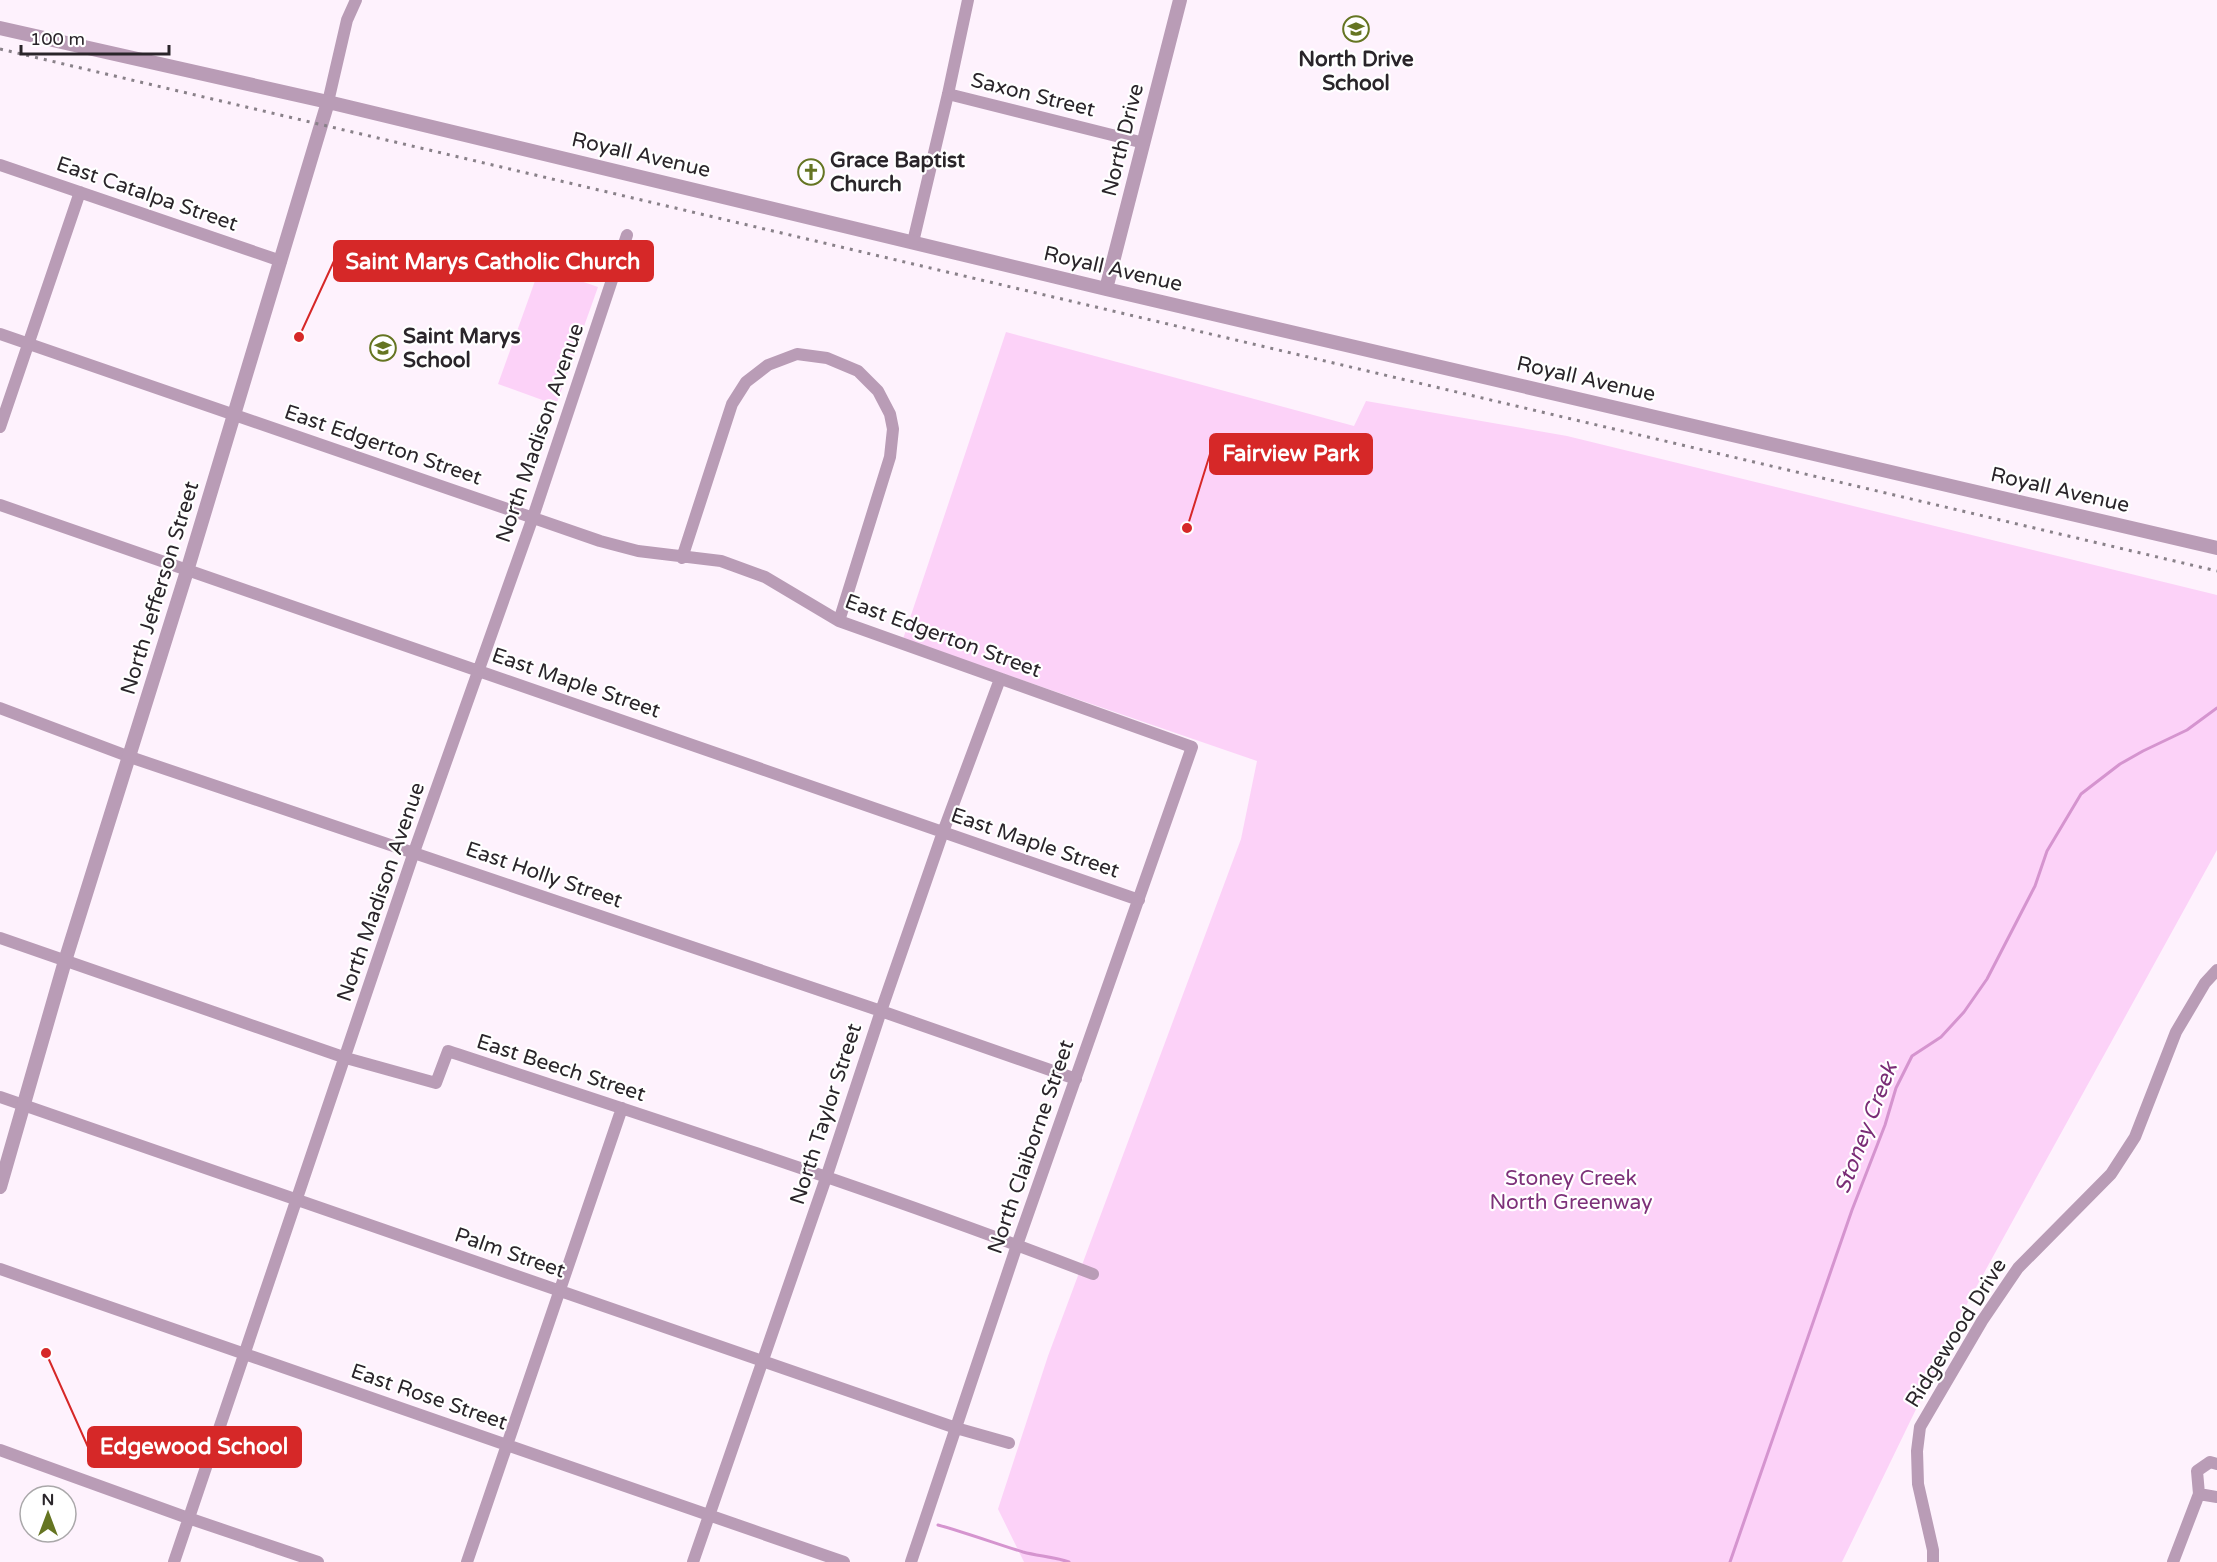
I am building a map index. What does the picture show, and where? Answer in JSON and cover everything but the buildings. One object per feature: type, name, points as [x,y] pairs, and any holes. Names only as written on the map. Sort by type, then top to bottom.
[{"type":"street","name":"North Jefferson Street","points":[[0,1187],[65,961],[130,757],[281,261],[328,102],[347,20],[356,0]]},
{"type":"street","points":[[913,242],[968,0]]},
{"type":"street","name":"North Drive","points":[[1106,290],[1180,0]]},
{"type":"street","name":"Royall Avenue","points":[[0,28],[328,102],[1106,290],[2217,548]]},
{"type":"street","name":"Saxon Street","points":[[948,94],[1144,143]]},
{"type":"street","name":"East Catalpa Street","points":[[0,165],[281,261]]},
{"type":"street","points":[[0,428],[80,192]]},
{"type":"street","name":"North Madison Avenue","points":[[174,1562],[414,852],[532,517],[627,235]]},
{"type":"street","name":"East Edgerton Street","points":[[0,334],[600,541],[638,551],[721,561],[765,577],[839,621],[1192,747]]},
{"type":"street","points":[[682,558],[732,404],[746,382],[768,365],[797,354],[826,358],[858,371],[878,392],[890,414],[893,429],[890,457],[880,494],[839,621]]},
{"type":"street","name":"East Maple Street","points":[[0,505],[1139,900]]},
{"type":"street","name":"North Taylor Street","points":[[693,1562],[943,832],[1000,679]]},
{"type":"street","name":"East Holly Street","points":[[0,708],[130,757],[1076,1079]]},
{"type":"street","name":"North Claiborne Street","points":[[911,1562],[1017,1245],[1192,747]]},
{"type":"street","name":"East Beech Street","points":[[0,938],[346,1058],[436,1083],[448,1051],[826,1178],[1093,1274]]},
{"type":"street","name":"Ridgewood Drive","points":[[1933,1562],[1933,1550],[1918,1484],[1917,1451],[1920,1427],[1971,1340],[2018,1268],[2111,1174],[2135,1137],[2176,1032],[2205,983],[2217,970]]},
{"type":"street","name":"Palm Street","points":[[0,1096],[761,1361],[956,1428],[1009,1443]]},
{"type":"street","points":[[467,1562],[622,1108]]},
{"type":"street","name":"East Rose Street","points":[[0,1269],[844,1562]]},
{"type":"street","points":[[0,1450],[318,1562]]},
{"type":"street","points":[[2173,1562],[2199,1494],[2197,1471],[2210,1462],[2217,1464]]},
{"type":"street","points":[[2199,1494],[2217,1497]]},
{"type":"green space","points":[[540,267],[598,287],[556,405],[498,384]]},
{"type":"green space","name":"Stoney Creek North Greenway","points":[[1006,332],[1354,426],[1366,401],[1567,436],[2217,595],[2217,850],[1968,1302],[1842,1562],[1024,1562],[998,1509],[1048,1356],[1241,839],[1257,761],[903,639]]},
{"type":"waterway","name":"Stoney Creek","points":[[1730,1562],[1852,1210],[1885,1125],[1896,1088],[1912,1056],[1941,1037],[1964,1012],[1987,979],[2035,886],[2047,851],[2081,794],[2120,764],[2187,730],[2217,708]]},
{"type":"waterway","points":[[938,1525],[1023,1552],[1069,1562]]},
{"type":"railway","points":[[0,49],[2217,571]]},
{"type":"place","name":"North Drive School","points":[[1356,29]]},
{"type":"place","name":"Grace Baptist Church","points":[[811,172]]},
{"type":"place","name":"Saint Marys Catholic Church","points":[[299,337]]},
{"type":"place","name":"Saint Marys School","points":[[383,348]]},
{"type":"place","name":"Fairview Park","points":[[1187,528]]},
{"type":"place","name":"Edgewood School","points":[[46,1353]]}]
